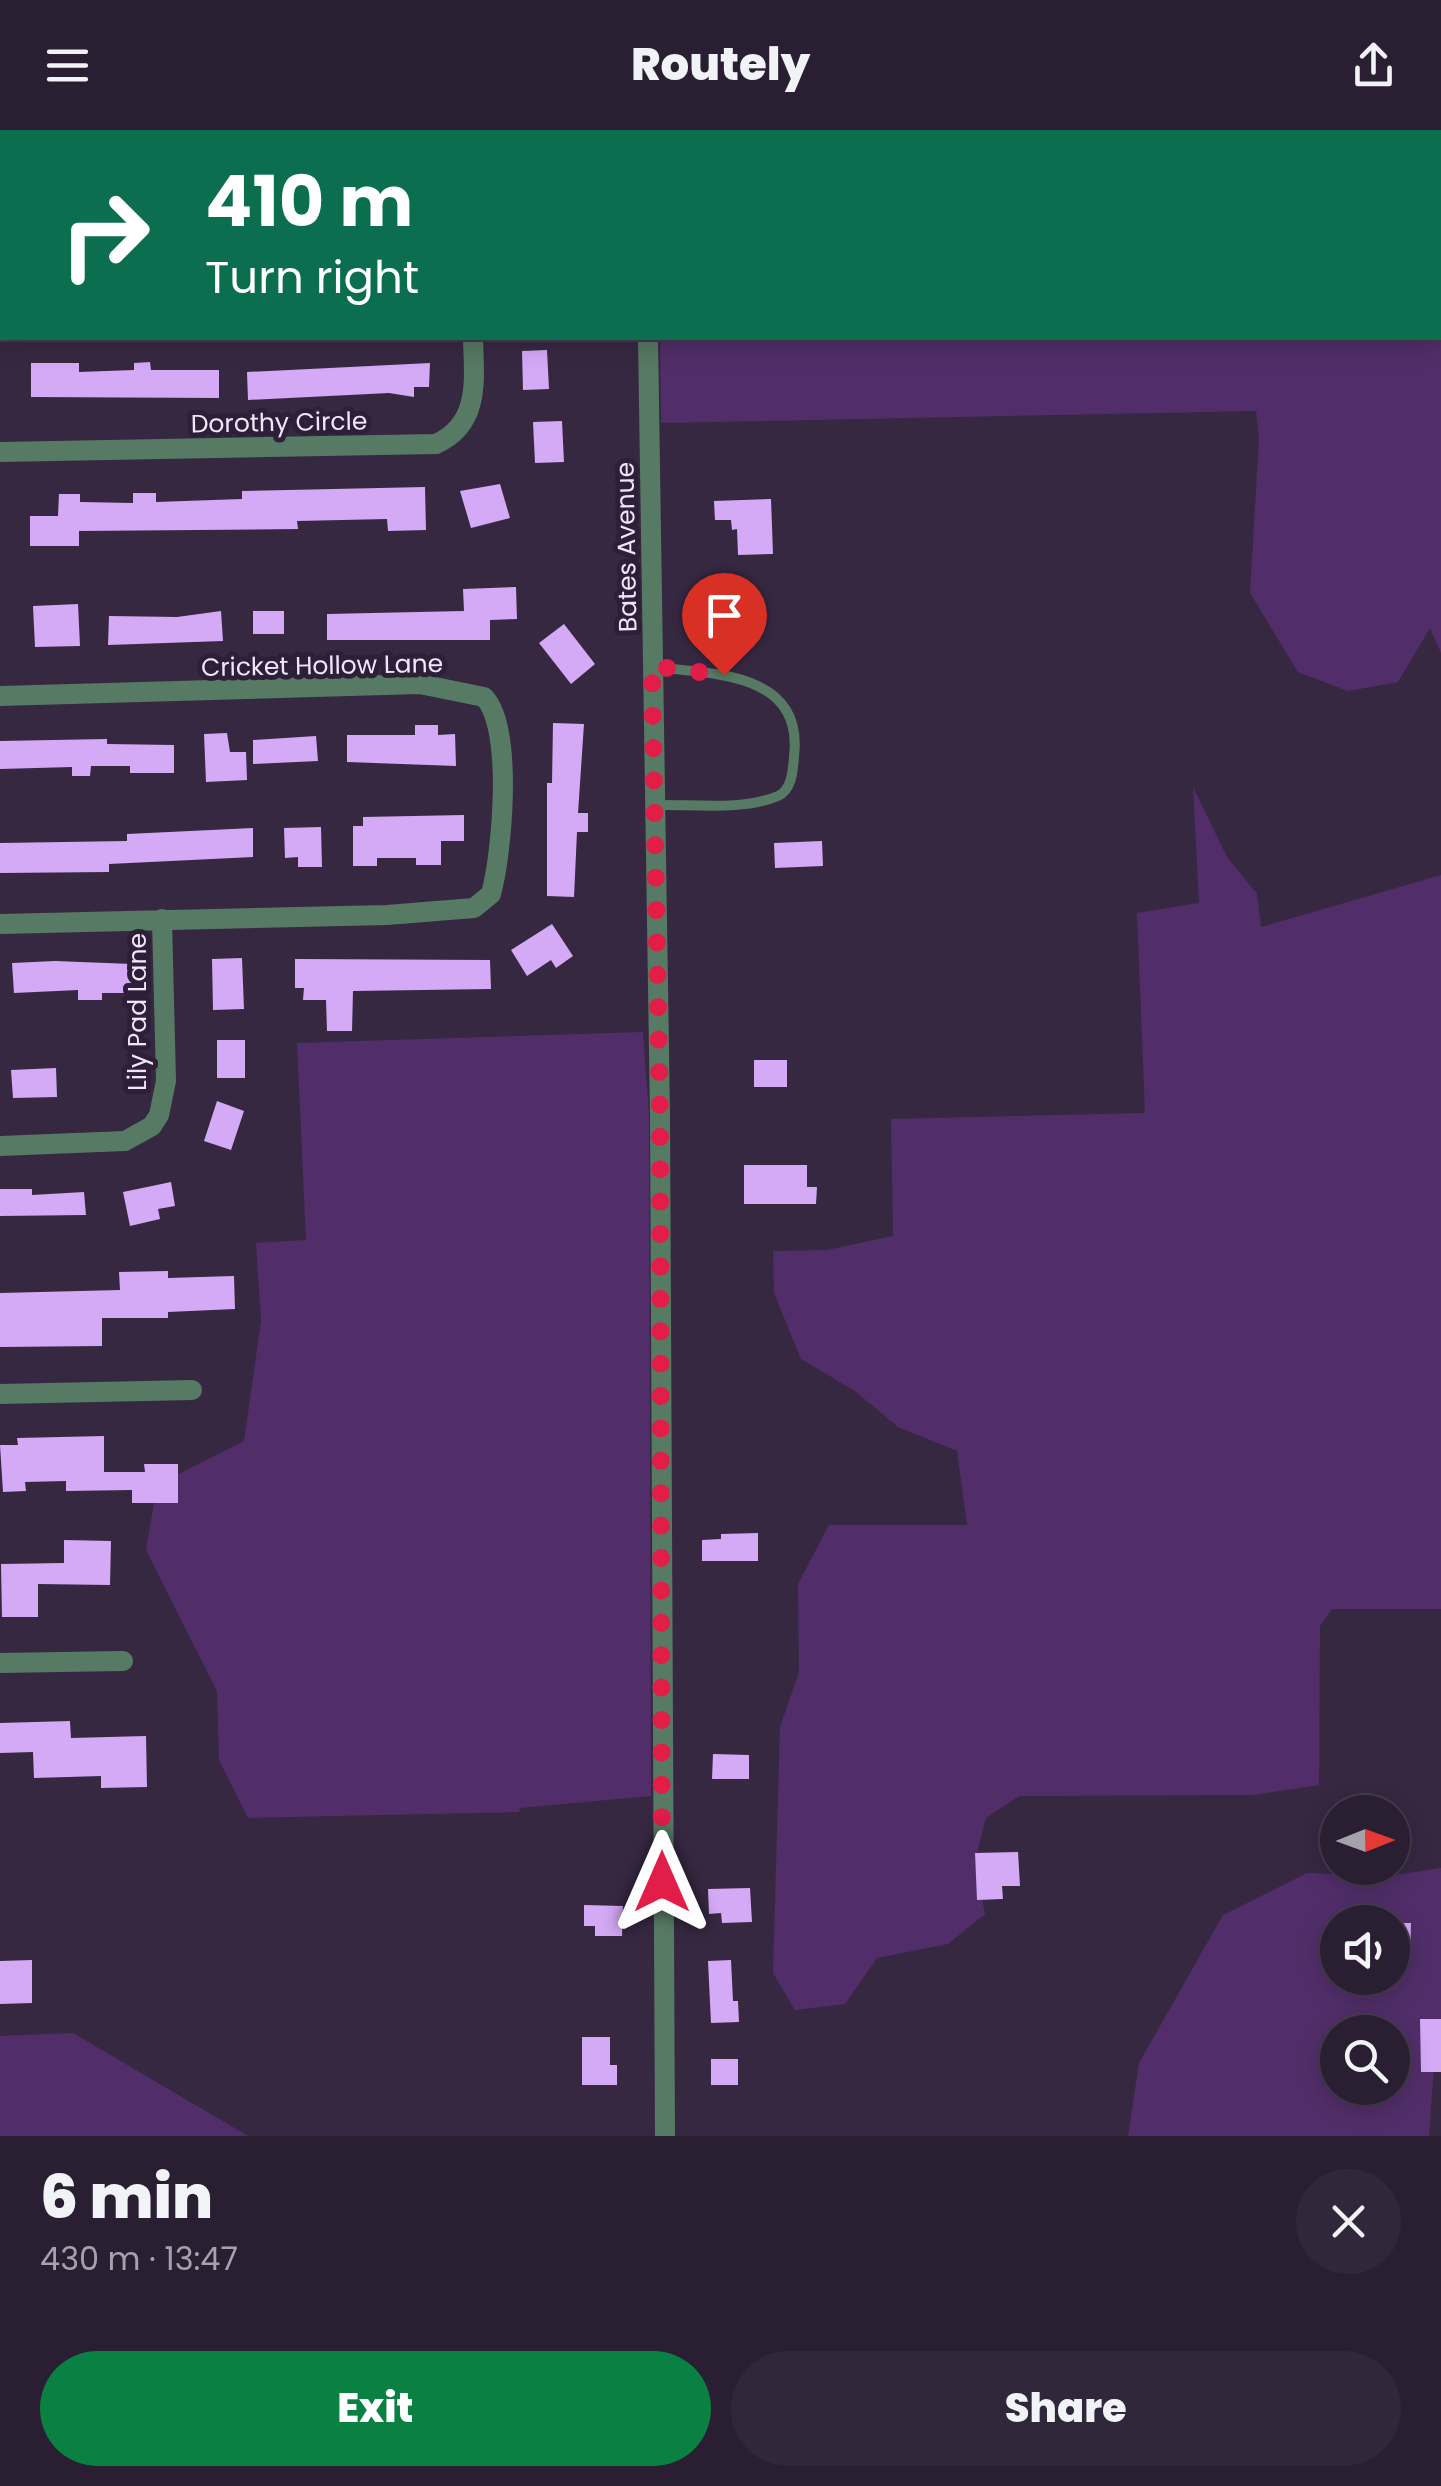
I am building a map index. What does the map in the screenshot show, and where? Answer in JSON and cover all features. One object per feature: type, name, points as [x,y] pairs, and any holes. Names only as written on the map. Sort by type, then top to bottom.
[{"type":"street","name":"Dorothy Circle","points":[[0,452],[436,444],[464,424],[469,413],[474,393],[472,340]]},
{"type":"street","name":"Bates Avenue","points":[[648,340],[660,1115],[665,2136]]},
{"type":"street","name":"Cricket Hollow Lane","points":[[0,696],[420,684],[459,689],[490,703],[500,749],[499,865],[491,894],[483,902],[450,911],[387,915],[0,924]]},
{"type":"street","name":"Lily Pad Lane","points":[[0,1146],[125,1141],[152,1126],[159,1115],[166,1081],[162,919]]},
{"type":"street","points":[[0,1394],[192,1390]]},
{"type":"street","points":[[0,1664],[123,1661]]},
{"type":"lane","points":[[652,666],[724,675],[765,687],[788,712],[796,747],[788,788],[782,795],[741,802],[654,805]]},
{"type":"shaded area","points":[[660,340],[1441,340],[1441,653],[1430,628],[1398,682],[1348,691],[1298,672],[1250,593],[1259,439],[1256,411],[661,423]]},
{"type":"shaded area","points":[[1193,787],[1227,857],[1257,894],[1261,927],[1441,875],[1441,1609],[1332,1609],[1320,1626],[1319,1785],[1253,1795],[1019,1796],[986,1818],[975,1860],[985,1914],[948,1944],[877,1958],[845,2004],[795,2010],[773,1973],[780,1727],[799,1672],[798,1584],[829,1525],[967,1525],[957,1451],[898,1427],[855,1391],[801,1359],[774,1293],[773,1251],[827,1250],[893,1236],[891,1119],[1145,1113],[1137,913],[1199,903]]},
{"type":"shaded area","points":[[643,1032],[649,1115],[651,1796],[520,1808],[519,1812],[248,1818],[219,1760],[217,1691],[146,1550],[157,1485],[244,1441],[261,1321],[256,1243],[306,1240],[297,1043]]},
{"type":"shaded area","points":[[1441,1868],[1441,2019],[1437,2021],[1429,2136],[1128,2136],[1139,2063],[1223,1915],[1307,1873],[1320,1873],[1320,1885],[1410,1885],[1410,1873]]},
{"type":"shaded area","points":[[73,2033],[248,2136],[0,2136],[0,2036]]},
{"type":"building","points":[[547,350],[549,389],[523,390],[522,351]]},
{"type":"building","points":[[150,362],[151,370],[219,370],[219,398],[31,397],[31,363],[79,363],[79,372],[134,370],[134,363]]},
{"type":"building","points":[[430,363],[429,387],[414,387],[414,397],[389,393],[248,400],[247,372]]},
{"type":"building","points":[[562,421],[564,462],[535,463],[533,422]]},
{"type":"building","points":[[500,484],[510,518],[471,528],[460,491]]},
{"type":"building","points":[[425,487],[426,530],[388,531],[387,519],[297,521],[298,529],[79,531],[79,546],[30,546],[30,516],[58,516],[59,494],[80,494],[80,502],[133,503],[133,493],[156,493],[156,502],[242,499],[242,491]]},
{"type":"building","points":[[771,499],[773,554],[738,555],[737,529],[732,530],[731,520],[715,520],[714,501]]},
{"type":"building","points":[[516,587],[517,619],[490,620],[490,640],[327,640],[327,614],[464,611],[463,589]]},
{"type":"building","points":[[78,604],[80,646],[35,647],[33,606]]},
{"type":"building","points":[[221,611],[223,641],[108,645],[109,616],[177,617]]},
{"type":"building","points":[[253,611],[284,611],[284,634],[253,634]]},
{"type":"building","points":[[564,624],[595,664],[571,684],[539,643]]},
{"type":"building","points":[[553,723],[584,724],[578,813],[588,813],[588,832],[577,832],[574,897],[547,896],[547,783],[552,783]]},
{"type":"building","points":[[415,725],[438,725],[438,735],[455,734],[456,766],[347,762],[347,735],[415,735]]},
{"type":"building","points":[[227,733],[230,752],[246,752],[247,780],[206,782],[204,734]]},
{"type":"building","points":[[316,736],[318,761],[253,764],[253,740]]},
{"type":"building","points":[[107,739],[107,744],[174,745],[174,773],[130,773],[130,766],[91,766],[90,776],[72,776],[72,767],[0,769],[0,741]]},
{"type":"building","points":[[464,815],[464,841],[441,841],[441,865],[416,865],[416,858],[377,858],[377,866],[353,866],[353,826],[363,826],[363,817]]},
{"type":"building","points":[[321,827],[322,867],[298,867],[298,857],[285,858],[284,828]]},
{"type":"building","points":[[253,828],[253,857],[109,864],[109,872],[0,873],[0,843],[127,841],[127,834]]},
{"type":"building","points":[[822,841],[823,866],[775,868],[774,843]]},
{"type":"building","points":[[552,924],[573,956],[556,968],[551,960],[527,976],[511,950]]},
{"type":"building","points":[[242,958],[244,1009],[213,1010],[212,959]]},
{"type":"building","points":[[295,959],[490,960],[491,989],[353,991],[352,1031],[327,1031],[326,1000],[303,1000],[304,988],[295,988]]},
{"type":"building","points":[[12,963],[132,964],[132,993],[102,993],[102,1000],[78,1000],[78,990],[14,993]]},
{"type":"building","points":[[217,1040],[245,1040],[245,1078],[217,1078]]},
{"type":"building","points":[[754,1060],[787,1060],[787,1087],[754,1087]]},
{"type":"building","points":[[56,1068],[57,1097],[13,1098],[11,1070]]},
{"type":"building","points":[[217,1101],[244,1111],[231,1150],[204,1141]]},
{"type":"building","points":[[744,1165],[807,1165],[807,1187],[817,1187],[816,1204],[744,1204]]},
{"type":"building","points":[[171,1182],[175,1206],[158,1209],[160,1219],[130,1226],[123,1192]]},
{"type":"building","points":[[0,1189],[32,1189],[32,1195],[84,1192],[86,1215],[0,1216]]},
{"type":"building","points":[[168,1271],[168,1278],[234,1276],[235,1309],[168,1312],[168,1318],[102,1318],[102,1346],[0,1347],[0,1293],[120,1290],[119,1272]]},
{"type":"building","points":[[104,1436],[104,1472],[145,1472],[144,1464],[178,1464],[178,1503],[132,1503],[132,1490],[66,1491],[66,1481],[25,1482],[26,1491],[3,1492],[0,1445],[18,1445],[17,1438]]},
{"type":"building","points":[[758,1533],[758,1561],[702,1561],[702,1540],[721,1539],[721,1534]]},
{"type":"building","points":[[64,1540],[111,1541],[110,1585],[38,1584],[38,1617],[2,1617],[1,1564],[64,1563]]},
{"type":"building","points":[[70,1721],[71,1738],[146,1736],[147,1787],[101,1788],[101,1776],[34,1778],[33,1752],[0,1753],[0,1723]]},
{"type":"building","points":[[713,1754],[749,1755],[749,1779],[712,1779]]},
{"type":"building","points":[[1018,1852],[1020,1886],[1002,1886],[1003,1899],[977,1900],[975,1853]]},
{"type":"building","points":[[750,1888],[752,1922],[722,1923],[721,1913],[709,1914],[708,1889]]},
{"type":"building","points":[[584,1905],[623,1906],[622,1936],[595,1936],[595,1926],[584,1926]]},
{"type":"building","points":[[32,1960],[32,2003],[0,2004],[0,1961]]},
{"type":"building","points":[[731,1960],[733,2001],[738,2001],[739,2022],[711,2023],[708,1961]]},
{"type":"building","points":[[1420,2019],[1441,2019],[1441,2072],[1421,2072]]},
{"type":"building","points":[[582,2037],[610,2037],[610,2065],[617,2065],[617,2085],[582,2085]]},
{"type":"building","points":[[711,2059],[738,2059],[738,2085],[711,2085]]},
{"type":"route","points":[[662,1882],[660,1115],[652,666],[724,675]]}]
